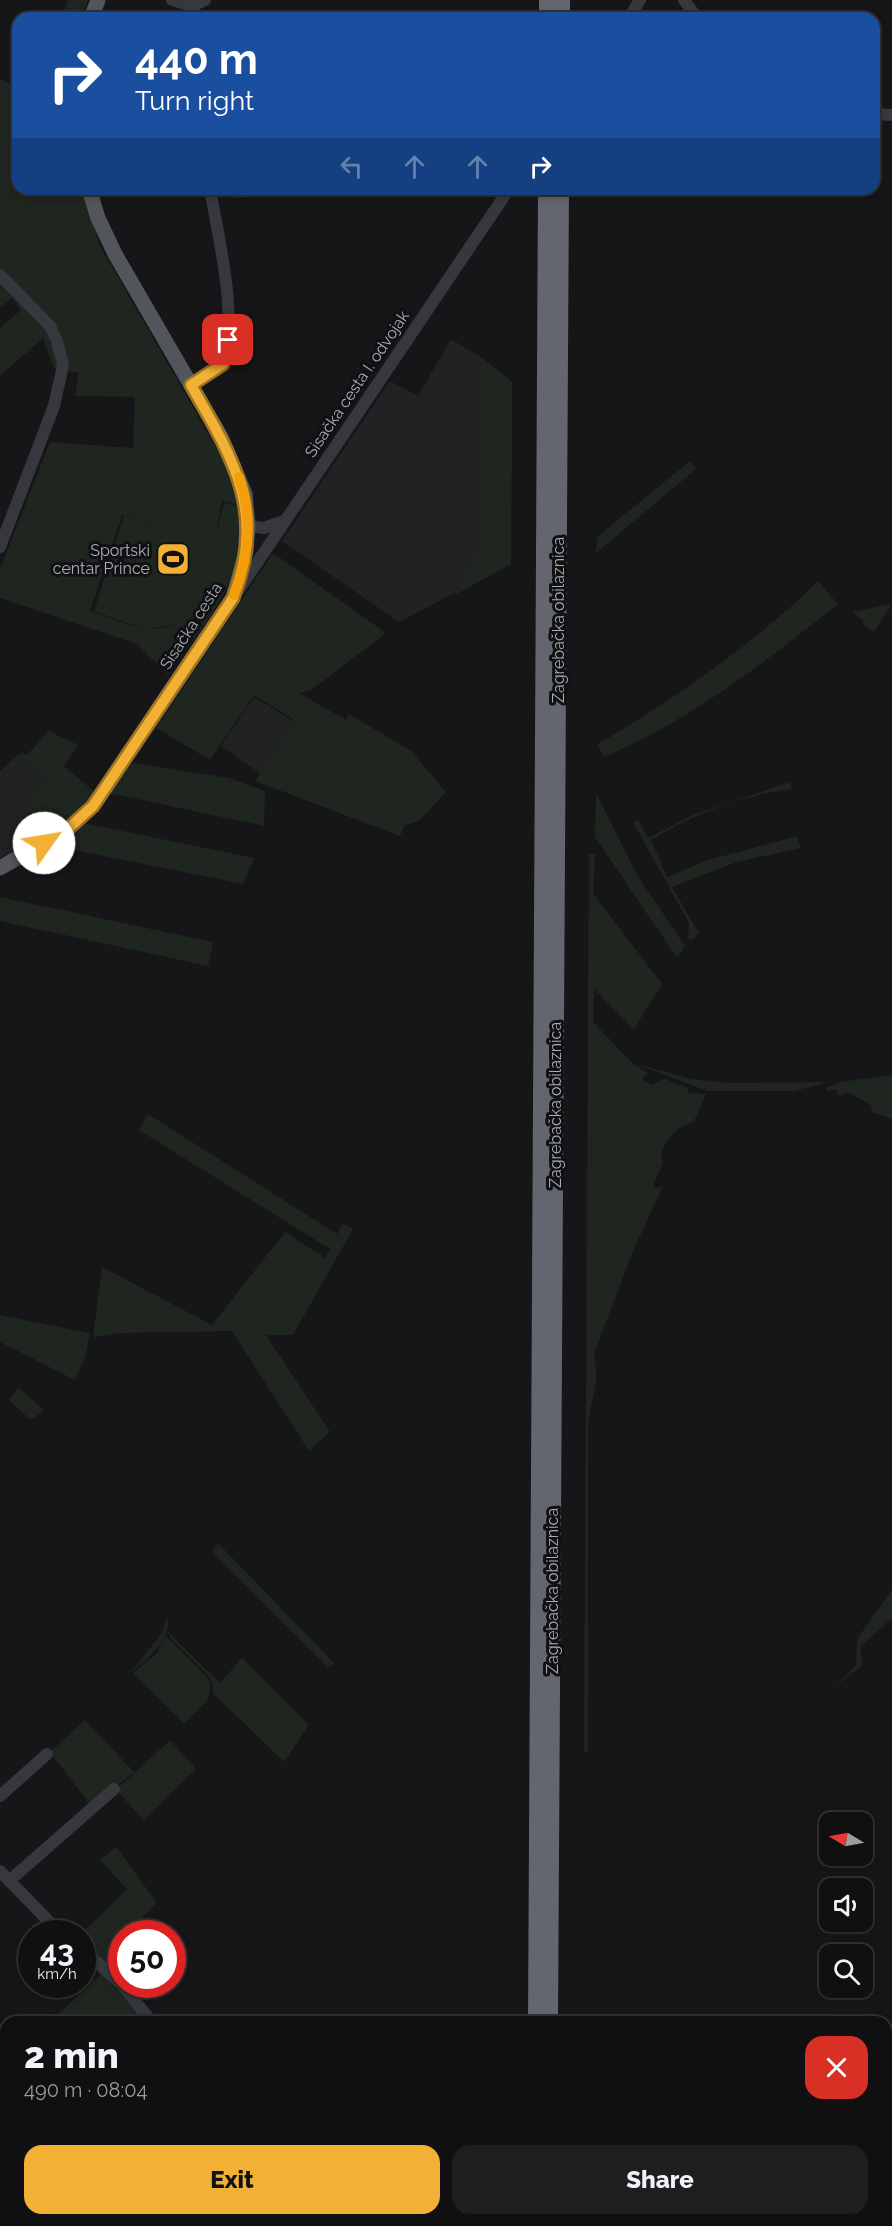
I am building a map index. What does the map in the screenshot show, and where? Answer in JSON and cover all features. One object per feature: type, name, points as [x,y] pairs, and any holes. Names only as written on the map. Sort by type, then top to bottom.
[{"type":"highway","name":"Zagrebačka obilaznica","points":[[536,2016],[546,195]]},
{"type":"highway","name":"Zagrebačka obilaznica","points":[[550,2016],[561,195]]},
{"type":"main road","name":"Sisačka cesta","points":[[0,868],[70,827],[93,806],[233,598],[246,552],[248,526],[245,494],[236,469],[221,437],[116,254],[98,218],[91,195]]},
{"type":"street","points":[[172,0],[193,6],[205,0]]},
{"type":"street","points":[[191,385],[223,364],[228,340],[228,294],[211,195]]},
{"type":"street","name":"Sisačka cesta I. odvojak","points":[[233,598],[505,195]]},
{"type":"street","points":[[0,275],[50,326],[57,341],[63,365],[54,406],[0,546]]},
{"type":"street","points":[[248,526],[264,528],[286,521]]},
{"type":"street","points":[[0,1796],[46,1754]]},
{"type":"street","points":[[9,1881],[114,1789]]},
{"type":"street","points":[[0,1871],[47,1920]]},
{"type":"street","points":[[96,1962],[121,1984],[147,2016]]},
{"type":"shaded area","points":[[68,0],[88,0],[84,12],[64,12]]},
{"type":"shaded area","points":[[0,79],[12,85],[12,195],[83,195],[101,248],[224,461],[240,505],[222,501],[216,533],[224,503],[239,506],[237,556],[229,583],[204,626],[191,625],[203,627],[168,675],[137,644],[0,598],[0,569],[50,442],[133,448],[135,397],[75,396],[79,373],[54,368],[43,338],[0,376],[0,328],[21,310],[12,298],[0,308]],"holes":[[[122,515],[215,542],[124,516],[94,611],[137,627],[90,611]]]},
{"type":"shaded area","points":[[231,195],[263,195],[232,199]]},
{"type":"shaded area","points":[[451,339],[479,356],[512,382],[511,564],[399,622],[282,541],[390,381],[418,396]]},
{"type":"shaded area","points":[[482,358],[512,382],[511,564],[455,595],[482,539]]},
{"type":"shaded area","points":[[690,461],[696,469],[596,553],[597,537]]},
{"type":"shaded area","points":[[273,553],[386,633],[310,691],[299,693],[346,720],[349,714],[411,751],[446,792],[420,820],[404,826],[400,836],[255,781],[294,720],[254,695],[210,760],[156,728]]},
{"type":"shaded area","points":[[818,581],[838,604],[754,669],[697,708],[667,726],[604,757],[597,745],[655,709],[740,649]]},
{"type":"shaded area","points":[[892,604],[874,632],[862,624],[864,621],[852,612]]},
{"type":"shaded area","points":[[254,697],[295,722],[261,774],[221,746]]},
{"type":"shaded area","points":[[49,731],[78,745],[64,766],[96,793],[84,807],[57,827],[25,803],[45,779],[21,759],[0,779],[0,771],[22,752],[27,755]]},
{"type":"shaded area","points":[[21,759],[45,779],[25,803],[57,827],[0,858],[0,779]]},
{"type":"shaded area","points":[[134,763],[229,778],[265,791],[264,826],[109,793],[127,766]]},
{"type":"shaded area","points":[[791,782],[791,789],[755,796],[718,807],[683,822],[651,840],[667,877],[708,860],[797,836],[801,848],[737,862],[672,887],[699,933],[694,939],[688,940],[689,923],[633,822],[638,820],[648,838],[693,815]]},
{"type":"shaded area","points":[[596,793],[637,875],[685,946],[677,958],[595,837]]},
{"type":"shaded area","points":[[83,823],[254,858],[243,884],[55,846]]},
{"type":"shaded area","points":[[589,854],[595,854],[593,893],[662,984],[634,1029],[594,989],[593,1022],[627,1057],[648,1073],[642,1079],[651,1085],[665,1079],[688,1088],[688,1093],[706,1094],[694,1121],[678,1129],[667,1140],[661,1154],[663,1163],[653,1185],[656,1188],[663,1186],[634,1249],[594,1353],[597,1377],[588,1423],[588,1752],[584,1751]]},
{"type":"shaded area","points":[[0,897],[213,942],[208,966],[0,921]]},
{"type":"shaded area","points":[[637,1064],[692,1079],[731,1083],[829,1082],[794,1091],[707,1091]]},
{"type":"shaded area","points":[[892,1075],[892,1119],[872,1112],[871,1105],[847,1092],[839,1097],[836,1089],[828,1091],[825,1088],[840,1082]]},
{"type":"shaded area","points":[[148,1114],[337,1234],[343,1224],[353,1229],[293,1335],[266,1335],[330,1432],[309,1451],[232,1331],[122,1333],[93,1337],[102,1267],[212,1325],[285,1232],[325,1258],[330,1249],[139,1130]]},
{"type":"shaded area","points":[[0,1315],[90,1333],[85,1358],[75,1380],[0,1342]]},
{"type":"shaded area","points":[[18,1388],[44,1410],[31,1420],[9,1400]]},
{"type":"shaded area","points":[[218,1543],[334,1663],[329,1668],[212,1552]]},
{"type":"shaded area","points":[[892,1590],[892,1618],[860,1647],[863,1665],[831,1689],[856,1666],[857,1639]]},
{"type":"shaded area","points":[[168,1616],[168,1625],[162,1641],[144,1662],[130,1673],[162,1633]]},
{"type":"shaded area","points":[[168,1632],[220,1683],[242,1658],[309,1725],[284,1762],[213,1693],[213,1684],[207,1674],[171,1639]]},
{"type":"shaded area","points":[[165,1635],[206,1676],[211,1684],[207,1701],[184,1723],[133,1673],[157,1653]]},
{"type":"shaded area","points":[[85,1720],[134,1772],[91,1806],[50,1752]]},
{"type":"shaded area","points":[[170,1740],[196,1769],[144,1820],[116,1790]]},
{"type":"shaded area","points":[[116,1847],[157,1903],[139,1920],[108,1920],[108,1966],[96,1955],[95,1920],[127,1889],[100,1860]]},
{"type":"shaded area","points":[[102,1974],[108,1980],[108,1998],[124,1998],[141,2016],[56,2016],[76,1998],[96,1998],[96,1980]]},
{"type":"slow traffic","points":[[234,595],[243,568],[248,537],[245,494],[239,477]]},
{"type":"place","name":"Sportski centar Prince","points":[[173,559]]},
{"type":"route","points":[[44,843],[82,818],[93,806],[233,598],[239,582],[248,537],[245,494],[221,437],[191,385],[223,364],[228,340]]}]
